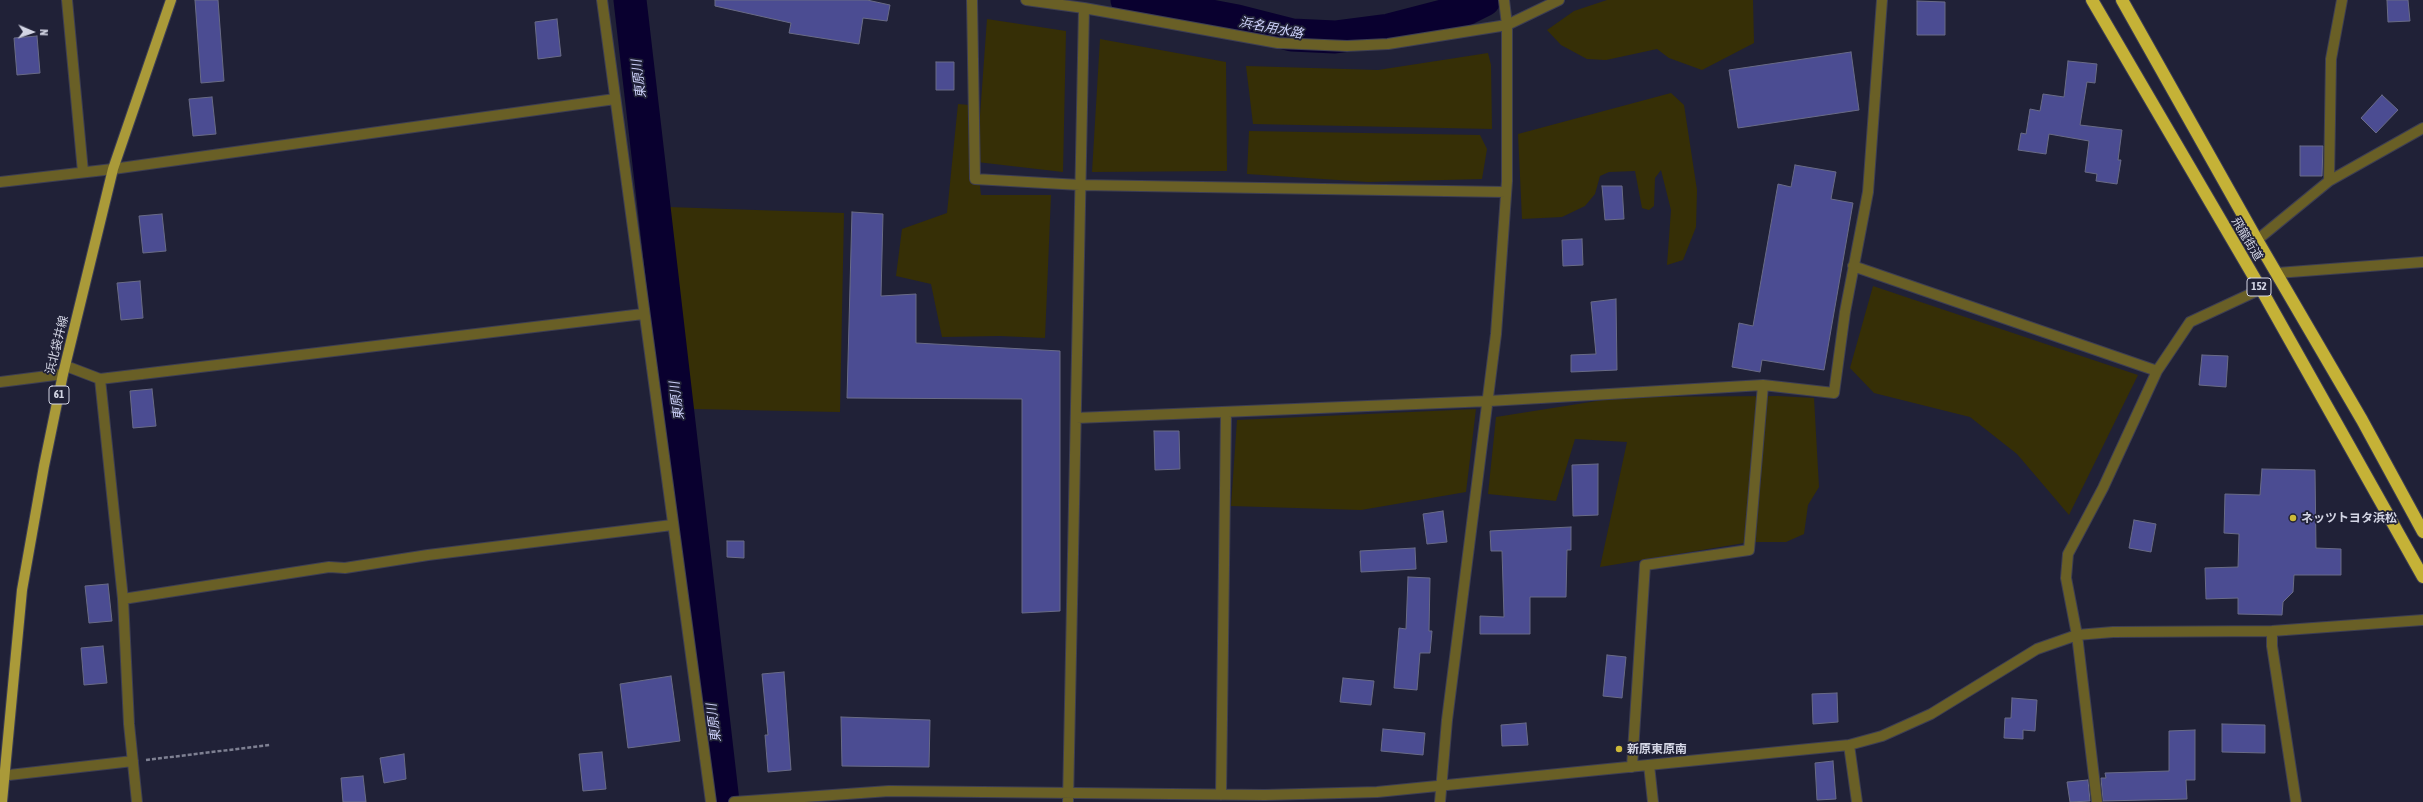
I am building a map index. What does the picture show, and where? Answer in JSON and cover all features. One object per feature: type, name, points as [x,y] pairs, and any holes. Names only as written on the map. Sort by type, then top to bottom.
[{"type":"highway","name":"飛龍街道","points":[[2092,0],[2260,289],[2423,576]]},
{"type":"highway","name":"飛龍街道","points":[[2122,0],[2257,240],[2362,420],[2423,532]]},
{"type":"main road","name":"浜北袋井線","points":[[2,802],[2,775],[22,590],[44,466],[65,370],[114,169],[171,0]]},
{"type":"street","points":[[67,0],[83,172]]},
{"type":"street","points":[[602,0],[614,99],[711,802]]},
{"type":"street","points":[[972,0],[975,179],[1080,185],[1506,192]]},
{"type":"street","points":[[1026,0],[1084,8],[1278,43],[1347,46],[1388,44],[1507,25],[1559,0]]},
{"type":"street","points":[[1076,418],[1489,401],[1763,386],[1834,393],[1853,266],[1868,192],[1882,0]]},
{"type":"street","points":[[2329,181],[2331,59],[2342,0]]},
{"type":"street","points":[[1440,802],[1447,720],[1489,401],[1496,334],[1506,192],[1507,25],[1504,3]]},
{"type":"street","points":[[1069,797],[1084,8]]},
{"type":"street","points":[[0,182],[114,169],[614,99]]},
{"type":"street","points":[[2257,240],[2329,181],[2423,128]]},
{"type":"street","points":[[2277,273],[2423,262]]},
{"type":"street","points":[[1853,266],[2158,371]]},
{"type":"street","points":[[2097,802],[2077,635],[2066,578],[2068,554],[2103,488],[2158,371],[2190,322],[2260,289]]},
{"type":"street","points":[[0,382],[65,370],[100,379],[644,314]]},
{"type":"street","points":[[100,379],[123,599],[133,762],[137,802]]},
{"type":"street","points":[[1632,767],[1645,565],[1749,550],[1763,386]]},
{"type":"street","points":[[1221,795],[1226,412]]},
{"type":"street","points":[[123,599],[329,567],[345,568],[428,555],[672,525]]},
{"type":"street","points":[[734,802],[888,791],[1069,797],[1370,792],[1849,745],[1882,736],[1931,714],[2037,649],[2077,635],[2112,632],[2272,631],[2423,620]]},
{"type":"street","points":[[2272,631],[2272,646],[2296,802]]},
{"type":"street","points":[[1849,745],[1857,802]]},
{"type":"street","points":[[2,775],[133,762]]},
{"type":"street","points":[[1649,765],[1653,802]]},
{"type":"path","points":[[133,762],[270,745]]},
{"type":"shaded area","points":[[1607,0],[1753,0],[1754,43],[1702,70],[1669,58],[1657,49],[1606,60],[1587,59],[1561,45],[1547,30],[1574,11]]},
{"type":"shaded area","points":[[987,19],[1066,31],[1063,172],[977,162],[981,195],[1051,195],[1045,338],[1000,336],[942,337],[931,284],[896,276],[902,229],[947,213],[958,104],[969,105],[977,157]]},
{"type":"shaded area","points":[[1100,39],[1226,62],[1227,171],[1092,172]]},
{"type":"shaded area","points":[[1488,53],[1491,65],[1492,129],[1253,124],[1246,66],[1378,70]]},
{"type":"shaded area","points":[[1671,93],[1684,105],[1697,190],[1696,227],[1683,260],[1667,265],[1671,210],[1661,170],[1655,178],[1654,206],[1649,210],[1642,208],[1635,171],[1609,172],[1600,176],[1595,194],[1585,206],[1562,217],[1522,219],[1518,134]]},
{"type":"shaded area","points":[[1249,131],[1480,135],[1487,149],[1482,179],[1368,182],[1247,174]]},
{"type":"shaded area","points":[[668,207],[844,213],[840,412],[692,409]]},
{"type":"shaded area","points":[[1873,286],[2138,375],[2069,515],[2017,454],[1970,417],[1874,393],[1850,368]]},
{"type":"shaded area","points":[[1778,396],[1814,398],[1819,487],[1808,505],[1804,534],[1786,542],[1750,542],[1600,567],[1627,442],[1575,439],[1556,501],[1488,494],[1496,417],[1622,397]]},
{"type":"shaded area","points":[[1476,409],[1466,492],[1361,510],[1231,506],[1237,420]]},
{"type":"building","points":[[195,0],[218,0],[224,81],[201,83]]},
{"type":"building","points":[[715,0],[867,0],[890,5],[887,21],[863,18],[859,44],[789,33],[791,23],[715,6]]},
{"type":"building","points":[[2387,0],[2408,0],[2410,21],[2388,22]]},
{"type":"building","points":[[1917,1],[1945,2],[1945,35],[1917,35]]},
{"type":"building","points":[[557,19],[561,56],[538,59],[535,22]]},
{"type":"building","points":[[37,36],[40,73],[17,75],[14,38]]},
{"type":"building","points":[[1851,52],[1859,110],[1738,128],[1729,70]]},
{"type":"building","points":[[2068,61],[2097,64],[2095,83],[2087,82],[2080,125],[2122,130],[2118,160],[2121,160],[2117,184],[2096,181],[2097,174],[2085,172],[2089,141],[2049,134],[2046,154],[2018,150],[2021,133],[2026,134],[2030,109],[2040,111],[2043,94],[2064,97]]},
{"type":"building","points":[[936,62],[954,62],[954,90],[936,90]]},
{"type":"building","points":[[2382,95],[2398,110],[2376,133],[2361,118]]},
{"type":"building","points":[[212,97],[216,134],[193,136],[189,99]]},
{"type":"building","points":[[2300,146],[2323,146],[2322,176],[2300,176]]},
{"type":"building","points":[[1795,165],[1836,172],[1831,199],[1853,203],[1824,370],[1762,360],[1760,372],[1732,367],[1739,323],[1753,326],[1778,184],[1791,187]]},
{"type":"building","points":[[1602,186],[1622,186],[1624,219],[1605,220]]},
{"type":"building","points":[[852,212],[883,214],[881,296],[916,294],[916,343],[1060,351],[1060,611],[1022,613],[1022,399],[847,398]]},
{"type":"building","points":[[162,214],[166,251],[143,253],[139,216]]},
{"type":"building","points":[[1582,239],[1583,265],[1563,266],[1562,240]]},
{"type":"building","points":[[140,281],[143,318],[121,320],[117,283]]},
{"type":"building","points":[[1616,299],[1617,370],[1571,372],[1571,355],[1596,354],[1591,302]]},
{"type":"building","points":[[2202,355],[2228,356],[2226,387],[2199,385]]},
{"type":"building","points":[[152,389],[156,426],[133,428],[130,391]]},
{"type":"building","points":[[1154,431],[1179,431],[1180,469],[1155,470]]},
{"type":"building","points":[[1598,464],[1598,515],[1573,516],[1572,465]]},
{"type":"building","points":[[2262,469],[2315,470],[2316,548],[2341,549],[2341,575],[2294,575],[2293,592],[2283,602],[2282,615],[2238,614],[2238,598],[2206,599],[2205,568],[2238,567],[2239,534],[2224,533],[2225,494],[2260,495]]},
{"type":"building","points":[[1443,511],[1447,542],[1427,544],[1423,514]]},
{"type":"building","points":[[2134,520],[2156,524],[2151,552],[2129,548]]},
{"type":"building","points":[[1571,527],[1571,550],[1567,550],[1566,597],[1530,597],[1530,634],[1480,634],[1480,616],[1504,617],[1502,551],[1491,551],[1490,531]]},
{"type":"building","points":[[727,541],[744,541],[744,558],[727,557]]},
{"type":"building","points":[[1415,548],[1416,569],[1361,572],[1360,551]]},
{"type":"building","points":[[1408,577],[1430,578],[1429,631],[1432,631],[1430,653],[1420,653],[1417,690],[1394,688],[1399,628],[1406,629]]},
{"type":"building","points":[[108,584],[112,621],[89,623],[85,586]]},
{"type":"building","points":[[103,646],[107,683],[84,685],[81,648]]},
{"type":"building","points":[[1607,655],[1626,657],[1622,698],[1603,696]]},
{"type":"building","points":[[784,672],[791,770],[768,772],[765,735],[768,735],[762,674]]},
{"type":"building","points":[[671,676],[680,741],[628,748],[620,684]]},
{"type":"building","points":[[1343,678],[1374,681],[1371,705],[1340,702]]},
{"type":"building","points":[[1837,693],[1838,722],[1813,724],[1812,694]]},
{"type":"building","points":[[2012,698],[2037,700],[2035,731],[2023,730],[2023,739],[2004,738],[2005,718],[2011,718]]},
{"type":"building","points":[[841,717],[930,720],[929,767],[842,766]]},
{"type":"building","points":[[1526,723],[1528,745],[1502,746],[1501,725]]},
{"type":"building","points":[[2222,724],[2265,725],[2265,753],[2222,752]]},
{"type":"building","points":[[1383,729],[1425,733],[1423,755],[1381,751]]},
{"type":"building","points":[[2195,730],[2195,780],[2186,780],[2187,799],[2103,801],[2101,778],[2106,778],[2105,773],[2169,771],[2169,731]]},
{"type":"building","points":[[602,752],[606,789],[583,791],[579,754]]},
{"type":"building","points":[[404,754],[406,779],[384,783],[380,758]]},
{"type":"building","points":[[1833,761],[1836,799],[1817,800],[1815,763]]},
{"type":"building","points":[[363,776],[366,802],[343,802],[341,778]]},
{"type":"building","points":[[2088,780],[2090,801],[2070,802],[2067,782]]},
{"type":"waterway","name":"東原川","points":[[630,0],[723,802]]},
{"type":"waterway","name":"浜名用水路","points":[[1127,0],[1237,21],[1292,35],[1335,37],[1389,30],[1462,11],[1484,0]]},
{"type":"place","name":"ネッツトヨタ浜松","points":[[2293,518]]},
{"type":"place","name":"新原東原南","points":[[1619,749]]}]
